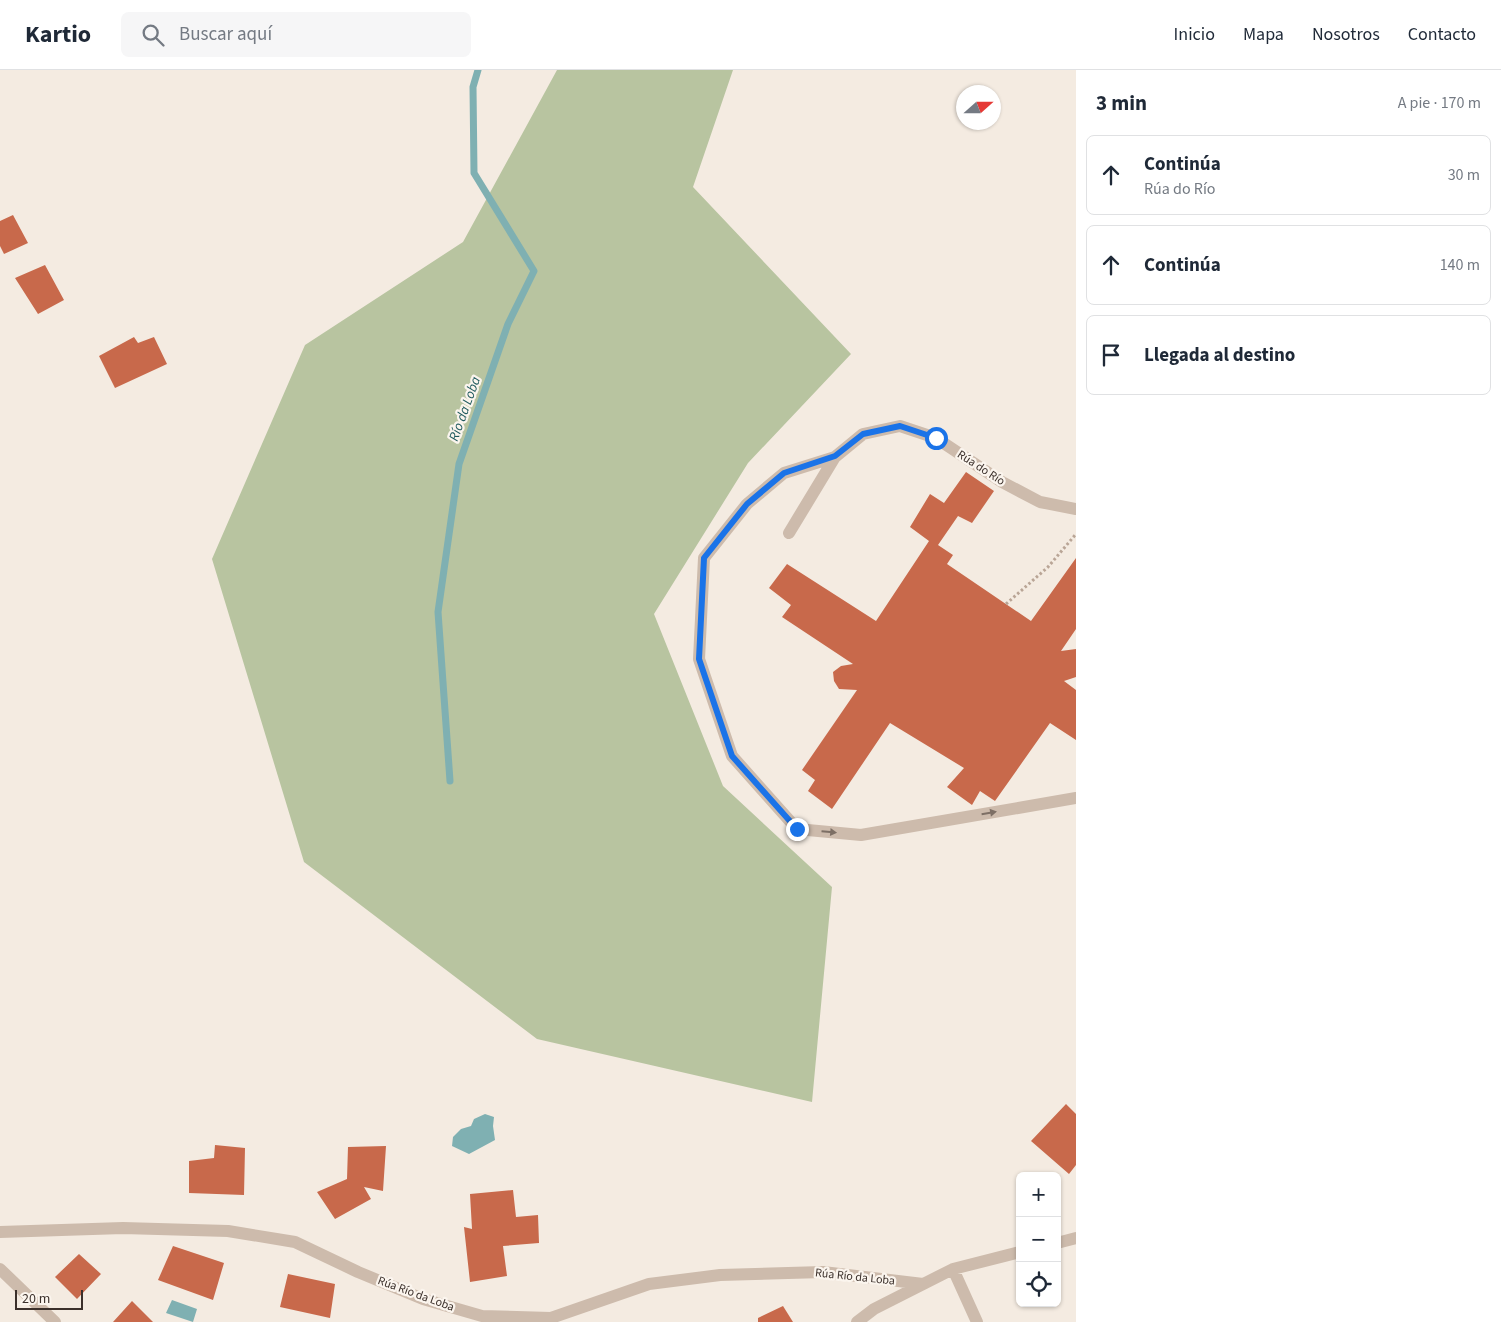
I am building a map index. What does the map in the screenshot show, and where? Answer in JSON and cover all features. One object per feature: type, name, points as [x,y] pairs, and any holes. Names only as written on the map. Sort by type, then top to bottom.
[{"type":"street","name":"Rúa do Río","points":[[789,533],[835,456],[863,434],[900,426],[936,438],[1002,482],[1040,502],[1076,509]]},
{"type":"street","points":[[835,456],[784,473],[747,504],[704,558],[699,659],[732,756],[797,829],[861,835],[1076,798]]},
{"type":"street","name":"Rúa Río da Loba","points":[[0,1232],[123,1228],[228,1231],[295,1242],[358,1272],[423,1299],[482,1316],[551,1318],[649,1284],[720,1275],[822,1272],[923,1284]]},
{"type":"street","points":[[1061,1242],[1076,1238]]},
{"type":"street","points":[[857,1322],[874,1309],[953,1268],[1016,1253]]},
{"type":"street","points":[[953,1268],[977,1322]]},
{"type":"street","points":[[0,1269],[55,1322]]},
{"type":"path","points":[[1006,604],[1048,567],[1076,534]]},
{"type":"green space","points":[[557,70],[733,70],[693,187],[851,354],[748,463],[654,614],[723,786],[832,887],[812,1102],[537,1039],[304,862],[212,559],[305,345],[463,242]]},
{"type":"water","points":[[485,1114],[494,1117],[495,1140],[469,1154],[452,1146],[453,1137],[461,1129],[471,1126],[474,1119]]},
{"type":"water","points":[[172,1300],[197,1309],[193,1322],[166,1313]]},
{"type":"building","points":[[13,215],[28,243],[4,254],[0,246],[0,221]]},
{"type":"building","points":[[45,265],[64,300],[38,314],[15,278]]},
{"type":"building","points":[[134,337],[138,343],[154,337],[167,364],[115,388],[99,356]]},
{"type":"building","points":[[966,472],[994,491],[972,523],[958,516],[938,545],[953,555],[947,564],[1031,621],[1076,558],[1076,629],[1061,651],[1076,649],[1076,677],[1064,681],[1076,690],[1076,740],[1050,723],[995,801],[980,791],[972,805],[947,787],[964,768],[890,723],[832,809],[808,791],[815,780],[802,770],[857,690],[839,689],[834,681],[833,672],[841,666],[853,664],[782,617],[791,605],[769,588],[787,564],[876,621],[929,541],[910,527],[930,494],[944,503]]},
{"type":"building","points":[[1066,1104],[1076,1114],[1076,1165],[1069,1174],[1031,1141]]},
{"type":"building","points":[[215,1145],[245,1148],[244,1195],[189,1193],[189,1161],[214,1158]]},
{"type":"building","points":[[386,1146],[383,1191],[364,1187],[371,1199],[335,1219],[317,1192],[347,1179],[348,1147]]},
{"type":"building","points":[[513,1190],[516,1217],[538,1215],[539,1243],[503,1246],[507,1276],[470,1282],[464,1227],[472,1229],[470,1194]]},
{"type":"building","points":[[173,1246],[224,1263],[213,1300],[158,1280]]},
{"type":"building","points":[[79,1254],[101,1274],[77,1299],[55,1277]]},
{"type":"building","points":[[288,1274],[335,1284],[330,1318],[280,1307]]},
{"type":"building","points":[[132,1301],[153,1322],[113,1322]]},
{"type":"building","points":[[783,1306],[793,1322],[758,1322],[758,1318]]},
{"type":"waterway","name":"Río da Loba","points":[[450,781],[438,612],[459,464],[508,324],[534,271],[474,173],[473,87],[478,70]]},
{"type":"route","points":[[797,829],[732,756],[699,659],[704,558],[747,504],[784,473],[835,456],[863,434],[900,426],[936,438]]}]
